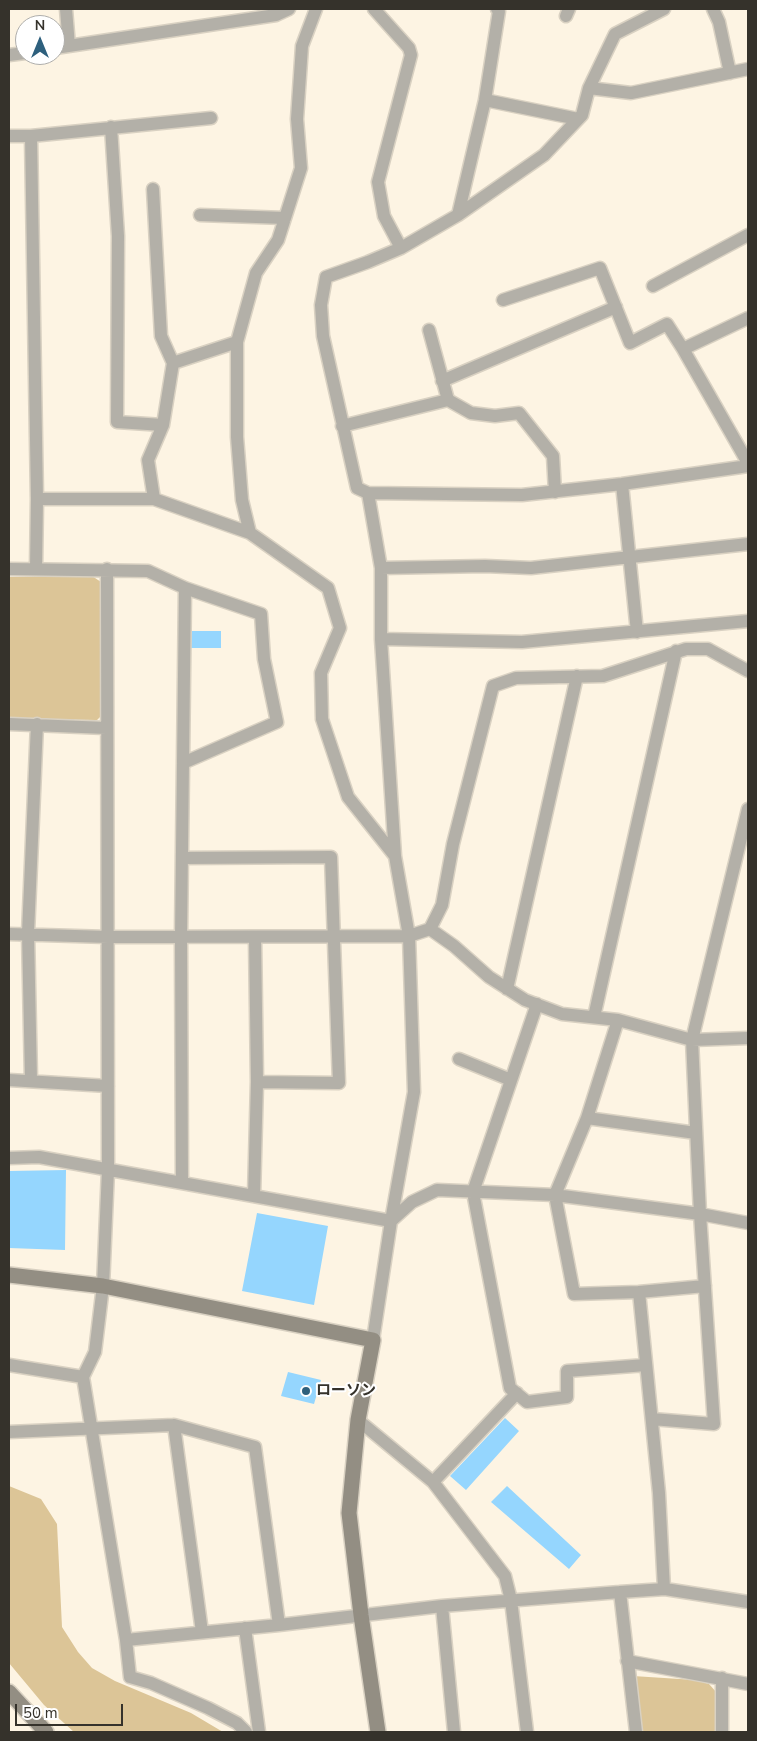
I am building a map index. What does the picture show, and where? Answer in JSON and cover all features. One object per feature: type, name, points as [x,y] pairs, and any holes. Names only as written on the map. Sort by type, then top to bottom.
[{"type":"street","points":[[66,9],[69,46]]},
{"type":"street","points":[[65,47],[289,9]]},
{"type":"street","points":[[250,533],[242,500],[237,438],[237,342],[256,273],[278,240],[301,168],[297,119],[302,46],[316,9]]},
{"type":"street","points":[[374,9],[409,48],[411,55],[378,182],[384,216],[401,248]]},
{"type":"street","points":[[458,215],[485,100],[499,10],[496,9]]},
{"type":"street","points":[[503,300],[600,268],[630,344],[667,324],[748,464],[622,484],[522,495],[368,493],[357,488],[323,336],[321,305],[326,276],[368,262],[401,248],[458,215],[544,155],[582,115],[589,88],[615,34],[664,9]]},
{"type":"street","points":[[713,9],[719,22],[730,73]]},
{"type":"street","points":[[589,88],[631,93],[748,69]]},
{"type":"street","points":[[485,100],[578,119]]},
{"type":"street","points":[[9,136],[32,136],[212,118]]},
{"type":"street","points":[[112,127],[118,236],[117,422],[163,424]]},
{"type":"street","points":[[32,136],[37,499],[36,569]]},
{"type":"street","points":[[153,189],[161,336],[173,363],[163,424],[148,460],[154,499]]},
{"type":"street","points":[[200,215],[285,218]]},
{"type":"street","points":[[653,286],[748,234]]},
{"type":"street","points":[[442,381],[616,308]]},
{"type":"street","points":[[683,349],[748,318]]},
{"type":"street","points":[[428,330],[448,400],[471,413],[495,416],[519,413],[553,456],[555,492]]},
{"type":"street","points":[[173,363],[237,342]]},
{"type":"street","points":[[342,426],[448,400]]},
{"type":"street","points":[[622,484],[637,632]]},
{"type":"street","points":[[368,493],[381,568],[381,639],[395,856],[409,936],[414,1092],[358,1420],[348,1513],[378,1732]]},
{"type":"street","points":[[37,499],[154,499],[250,533],[328,588],[340,628],[321,673],[322,719],[348,798],[395,856]]},
{"type":"street","points":[[381,568],[485,566],[531,568],[748,544]]},
{"type":"street","points":[[9,569],[148,571],[185,588],[261,614],[264,659],[277,722],[183,763]]},
{"type":"street","points":[[107,569],[108,1170],[103,1286],[95,1352],[83,1377],[126,1640],[130,1677],[150,1683],[208,1708],[237,1723],[246,1732]]},
{"type":"street","points":[[182,1183],[182,858],[185,588]]},
{"type":"street","points":[[381,639],[522,642],[748,621]]},
{"type":"street","points":[[9,934],[108,937],[334,937],[409,936],[430,929],[442,905],[453,844],[493,686],[516,678],[603,676],[686,649],[708,649],[748,671]]},
{"type":"street","points":[[594,1017],[676,651]]},
{"type":"street","points":[[507,989],[577,676]]},
{"type":"street","points":[[9,724],[106,728]]},
{"type":"street","points":[[30,1080],[28,934],[37,724]]},
{"type":"street","points":[[652,1419],[714,1424],[700,1214],[692,1040],[748,809]]},
{"type":"street","points":[[182,858],[331,857],[339,1083],[257,1082]]},
{"type":"street","points":[[430,929],[454,946],[489,977],[507,989],[525,1000],[562,1014],[618,1020],[692,1040],[748,1038]]},
{"type":"street","points":[[254,1196],[257,1082],[255,937]]},
{"type":"street","points":[[537,1004],[473,1192],[510,1388],[527,1402],[568,1397],[567,1371],[646,1365]]},
{"type":"street","points":[[618,1020],[587,1118],[555,1195],[574,1294],[639,1292],[705,1286]]},
{"type":"street","points":[[460,1059],[511,1080]]},
{"type":"street","points":[[9,1080],[108,1086]]},
{"type":"street","points":[[587,1118],[696,1133]]},
{"type":"street","points":[[9,1158],[39,1157],[391,1221]]},
{"type":"street","points":[[391,1221],[412,1202],[437,1190],[555,1195],[700,1214],[748,1223]]},
{"type":"street","points":[[9,1275],[103,1286],[373,1340]]},
{"type":"street","points":[[639,1292],[659,1494],[664,1589]]},
{"type":"street","points":[[9,1365],[83,1377]]},
{"type":"street","points":[[433,1482],[517,1394]]},
{"type":"street","points":[[358,1420],[433,1482],[505,1576],[511,1600],[527,1732]]},
{"type":"street","points":[[174,1425],[202,1632]]},
{"type":"street","points":[[9,1432],[174,1425],[255,1447],[279,1625]]},
{"type":"street","points":[[126,1640],[442,1606],[664,1589],[748,1602]]},
{"type":"street","points":[[620,1592],[636,1732]]},
{"type":"street","points":[[442,1606],[454,1732]]},
{"type":"street","points":[[245,1628],[259,1732]]},
{"type":"street","points":[[628,1661],[748,1684]]},
{"type":"street","points":[[722,1678],[722,1732]]},
{"type":"street","points":[[9,1692],[46,1732]]},
{"type":"shaded area","points":[[92,576],[101,582],[101,702],[103,714],[97,720],[9,719],[9,577]]},
{"type":"shaded area","points":[[9,1486],[41,1499],[57,1524],[62,1627],[78,1652],[92,1668],[115,1681],[191,1713],[223,1732],[74,1732],[44,1705],[9,1663]]},
{"type":"shaded area","points":[[633,1676],[695,1680],[709,1684],[717,1693],[717,1732],[639,1732]]},
{"type":"building","points":[[190,631],[221,631],[221,648],[190,648]]},
{"type":"building","points":[[66,1170],[65,1250],[9,1248],[9,1171]]},
{"type":"building","points":[[257,1213],[328,1226],[314,1305],[242,1291]]},
{"type":"building","points":[[288,1372],[321,1380],[314,1404],[281,1396]]},
{"type":"building","points":[[505,1418],[519,1431],[466,1490],[450,1476]]},
{"type":"building","points":[[507,1486],[581,1555],[569,1569],[491,1502]]},
{"type":"place","name":"ローソン","points":[[306,1391]]}]
